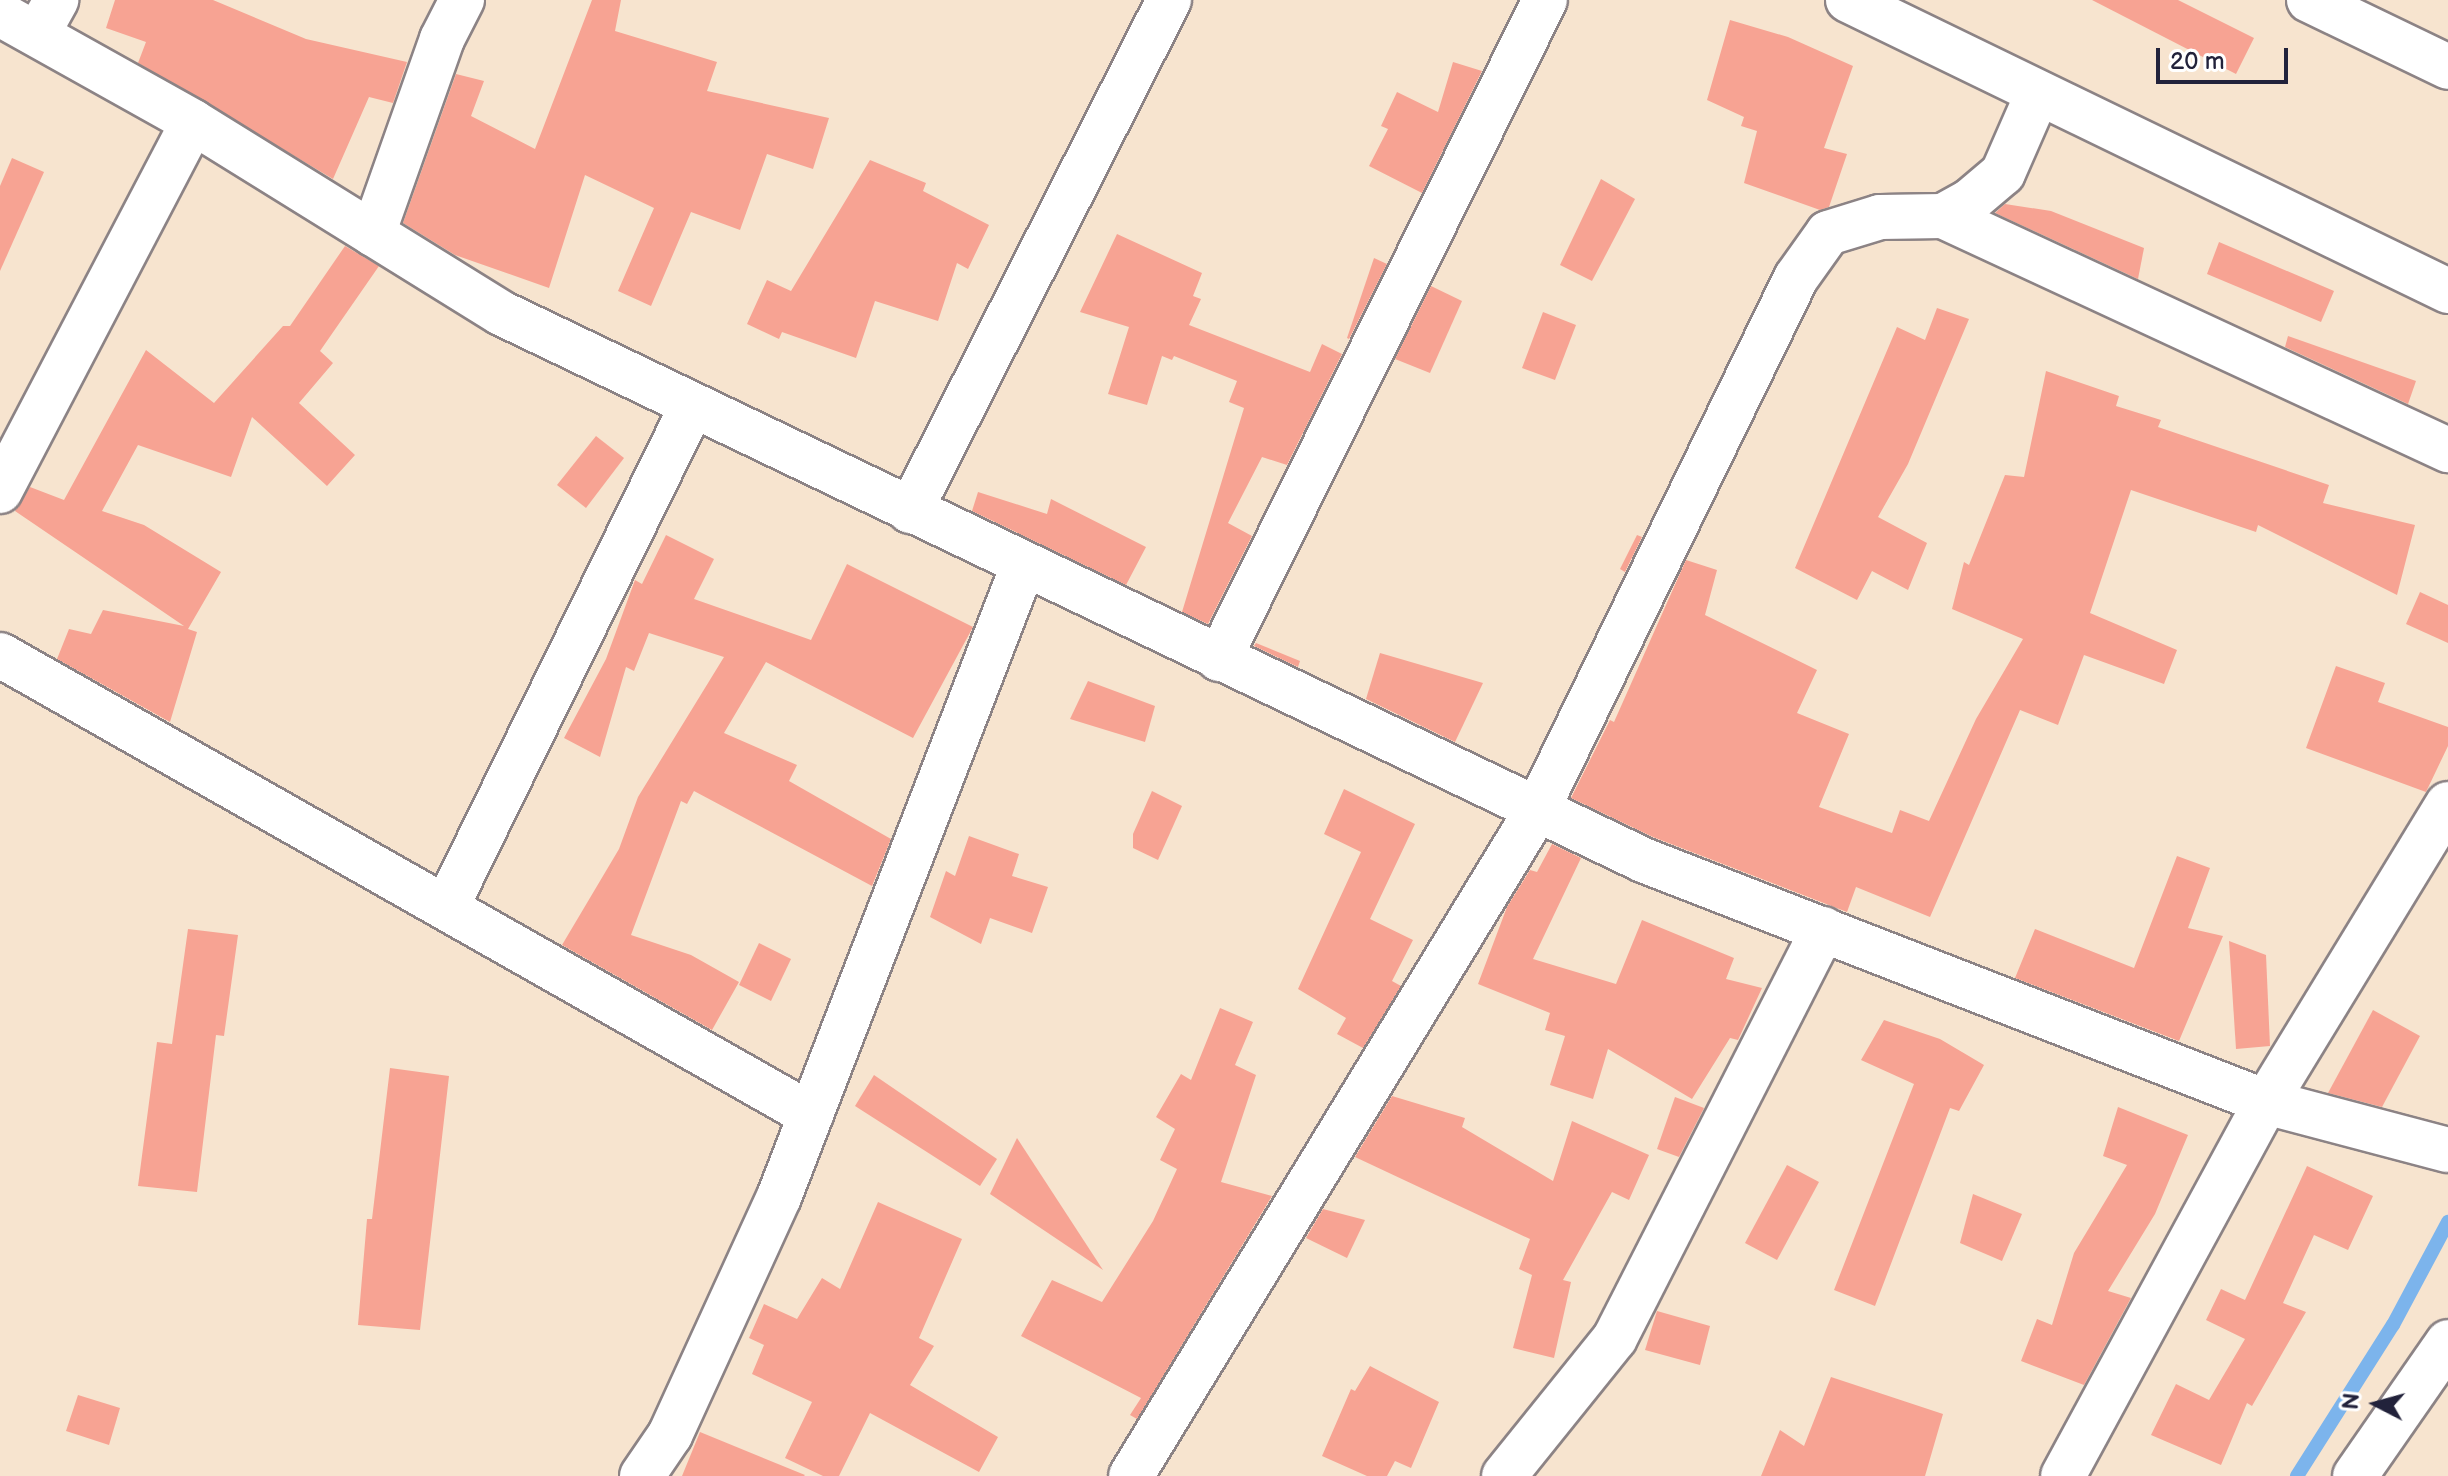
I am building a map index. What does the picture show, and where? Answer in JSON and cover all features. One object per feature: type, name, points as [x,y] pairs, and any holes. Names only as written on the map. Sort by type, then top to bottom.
[{"type":"street","points":[[373,234],[442,39],[462,0]]},
{"type":"street","points":[[910,511],[1169,0]]},
{"type":"street","points":[[1219,659],[1545,0]]},
{"type":"street","points":[[1848,0],[2448,291]]},
{"type":"street","points":[[2309,0],[2448,67]]},
{"type":"street","points":[[31,16],[193,122],[501,313],[1023,566],[1643,860],[2266,1102],[2440,1147]]},
{"type":"street","points":[[1943,216],[2003,173],[2038,93]]},
{"type":"street","points":[[0,491],[193,122]]},
{"type":"street","points":[[1131,1476],[1537,810],[1796,278],[1828,233],[1880,217],[1943,216],[2448,450]]},
{"type":"street","points":[[446,908],[692,406]]},
{"type":"street","points":[[642,1476],[670,1435],[779,1197],[1023,566]]},
{"type":"street","points":[[0,655],[811,1115]]},
{"type":"street","points":[[2063,1476],[2266,1102],[2448,804]]},
{"type":"street","points":[[1504,1476],[1615,1338],[1823,929]]},
{"type":"street","points":[[2355,1476],[2448,1342]]},
{"type":"building","points":[[115,0],[213,0],[306,39],[407,62],[393,103],[369,97],[333,179],[138,63],[146,42],[106,28]]},
{"type":"building","points":[[592,0],[621,0],[615,31],[717,62],[707,91],[829,118],[813,169],[767,154],[740,230],[691,212],[651,306],[618,291],[654,208],[585,175],[549,288],[455,255],[403,223],[456,74],[484,81],[471,116],[535,149]]},
{"type":"building","points":[[2092,0],[2178,0],[2254,38],[2236,74]]},
{"type":"building","points":[[1730,20],[1788,37],[1853,66],[1824,148],[1847,154],[1829,207],[1820,210],[1744,183],[1757,131],[1741,126],[1744,117],[1707,100]]},
{"type":"building","points":[[1453,62],[1482,71],[1422,193],[1369,166],[1388,129],[1381,126],[1397,92],[1438,112]]},
{"type":"building","points":[[12,158],[44,172],[0,271],[0,186]]},
{"type":"building","points":[[870,160],[926,183],[923,191],[989,225],[968,269],[957,263],[938,321],[875,301],[856,358],[782,332],[779,339],[747,324],[767,280],[791,291]]},
{"type":"building","points":[[1601,179],[1635,199],[1592,281],[1560,265]]},
{"type":"building","points":[[2005,204],[2051,211],[2144,248],[2138,279],[1995,213]]},
{"type":"building","points":[[1117,234],[1202,273],[1193,296],[1201,299],[1189,325],[1310,372],[1322,344],[1342,354],[1287,465],[1262,457],[1228,523],[1252,536],[1208,624],[1182,612],[1244,408],[1229,402],[1237,381],[1174,356],[1172,360],[1162,356],[1147,405],[1108,394],[1129,327],[1080,312]]},
{"type":"building","points":[[2219,242],[2334,291],[2321,322],[2207,274]]},
{"type":"building","points":[[345,246],[379,266],[320,351],[333,363],[299,403],[355,455],[327,486],[252,417],[231,477],[138,445],[102,511],[144,525],[221,572],[188,629],[197,632],[170,722],[57,659],[69,629],[91,634],[103,610],[184,626],[15,511],[30,487],[64,500],[146,350],[214,403],[283,326],[290,326]]},
{"type":"building","points":[[1374,258],[1387,264],[1349,339],[1347,338]]},
{"type":"building","points":[[1431,286],[1462,301],[1430,373],[1395,359]]},
{"type":"building","points":[[1937,308],[1969,319],[1908,464],[1878,517],[1927,543],[1908,590],[1872,571],[1857,600],[1795,568],[1897,327],[1925,340]]},
{"type":"building","points":[[1543,312],[1576,325],[1555,380],[1522,368]]},
{"type":"building","points":[[2288,336],[2416,381],[2408,404],[2285,347]]},
{"type":"building","points":[[2046,371],[2119,396],[2116,406],[2161,420],[2158,427],[2329,485],[2323,503],[2415,525],[2397,595],[2258,525],[2256,532],[2131,490],[2090,613],[2177,650],[2164,684],[2084,655],[2058,725],[2020,710],[1930,917],[1856,887],[1847,912],[1653,837],[1571,798],[1610,720],[1614,722],[1686,560],[1717,570],[1705,615],[1817,670],[1797,713],[1849,734],[1819,807],[1892,833],[1900,810],[1929,821],[1976,719],[2023,639],[1952,609],[1964,562],[1969,565],[2005,475],[2024,477]]},
{"type":"building","points":[[596,436],[624,458],[586,508],[557,485]]},
{"type":"building","points":[[978,492],[1047,514],[1051,499],[1146,547],[1126,585],[972,511]]},
{"type":"building","points":[[666,535],[714,559],[694,599],[811,640],[847,564],[973,627],[913,738],[766,662],[724,733],[797,765],[789,781],[891,839],[872,886],[694,791],[687,804],[681,801],[631,935],[691,955],[739,982],[712,1030],[562,945],[619,849],[638,797],[724,657],[649,633],[634,671],[626,667],[600,757],[564,738],[606,659],[635,580],[642,584]]},
{"type":"building","points":[[1637,535],[1642,537],[1625,572],[1620,569]]},
{"type":"building","points":[[2420,592],[2448,605],[2448,643],[2406,624]]},
{"type":"building","points":[[1256,643],[1300,661],[1298,667],[1254,646]]},
{"type":"building","points":[[1380,653],[1483,683],[1455,742],[1366,699]]},
{"type":"building","points":[[2336,666],[2385,683],[2378,702],[2448,727],[2448,746],[2426,792],[2306,748]]},
{"type":"building","points":[[1088,681],[1155,706],[1145,742],[1070,719]]},
{"type":"building","points":[[1344,789],[1415,824],[1370,919],[1413,940],[1392,981],[1401,986],[1363,1048],[1337,1034],[1346,1018],[1298,989],[1361,852],[1324,834]]},
{"type":"building","points":[[1152,791],[1182,806],[1158,860],[1133,848],[1133,834]]},
{"type":"building","points":[[969,836],[1019,854],[1012,876],[1048,887],[1032,933],[990,918],[981,944],[930,917],[946,871],[955,876]]},
{"type":"building","points":[[1552,844],[1581,858],[1533,959],[1616,984],[1642,920],[1734,958],[1726,979],[1762,988],[1738,1040],[1730,1038],[1692,1099],[1608,1049],[1593,1099],[1550,1085],[1565,1036],[1545,1030],[1550,1013],[1478,984],[1507,907],[1530,870],[1537,872]]},
{"type":"building","points":[[2177,856],[2210,868],[2188,928],[2223,936],[2179,1041],[2015,978],[2035,929],[2134,968]]},
{"type":"building","points":[[188,929],[238,935],[224,1036],[216,1035],[197,1192],[138,1186],[157,1042],[172,1044]]},
{"type":"building","points":[[2229,941],[2266,955],[2270,1046],[2236,1049]]},
{"type":"building","points":[[759,943],[791,959],[771,1001],[739,985]]},
{"type":"building","points":[[1220,1008],[1253,1022],[1235,1065],[1256,1075],[1221,1182],[1272,1196],[1137,1419],[1130,1415],[1141,1398],[1021,1336],[1052,1280],[1102,1302],[1153,1221],[1177,1169],[1160,1160],[1175,1129],[1156,1117],[1181,1074],[1191,1080]]},
{"type":"building","points":[[2373,1010],[2420,1036],[2382,1107],[2328,1093]]},
{"type":"building","points":[[1884,1020],[1940,1039],[1984,1065],[1959,1111],[1950,1108],[1875,1306],[1834,1290],[1914,1084],[1861,1060]]},
{"type":"building","points":[[390,1068],[449,1076],[420,1330],[358,1325],[367,1219],[372,1219]]},
{"type":"building","points":[[874,1075],[997,1159],[980,1186],[855,1106]]},
{"type":"building","points":[[1392,1096],[1465,1118],[1462,1127],[1553,1181],[1572,1121],[1649,1155],[1629,1200],[1612,1192],[1563,1280],[1571,1282],[1554,1358],[1513,1348],[1532,1275],[1519,1269],[1530,1239],[1355,1157]]},
{"type":"building","points":[[1675,1097],[1704,1108],[1679,1157],[1657,1149]]},
{"type":"building","points":[[2118,1107],[2188,1135],[2155,1214],[2108,1291],[2131,1298],[2084,1385],[2021,1361],[2037,1319],[2052,1325],[2074,1253],[2127,1165],[2103,1156]]},
{"type":"building","points":[[1017,1138],[1103,1270],[990,1194]]},
{"type":"building","points":[[1787,1165],[1819,1182],[1777,1260],[1745,1243]]},
{"type":"building","points":[[2307,1166],[2373,1196],[2348,1250],[2314,1235],[2283,1303],[2306,1312],[2252,1406],[2247,1403],[2221,1465],[2151,1435],[2176,1384],[2209,1400],[2245,1339],[2206,1320],[2221,1289],[2245,1300]]},
{"type":"building","points":[[1973,1194],[2022,1214],[2002,1261],[1960,1243]]},
{"type":"building","points":[[878,1202],[962,1239],[919,1338],[934,1346],[910,1385],[998,1437],[979,1472],[870,1413],[839,1476],[823,1476],[785,1458],[812,1402],[752,1374],[764,1345],[749,1338],[764,1304],[797,1319],[822,1278],[840,1289]]},
{"type":"building","points":[[1323,1209],[1365,1220],[1347,1258],[1306,1238]]},
{"type":"building","points":[[1657,1311],[1710,1326],[1700,1365],[1645,1350]]},
{"type":"building","points":[[1370,1366],[1439,1402],[1411,1468],[1395,1461],[1387,1476],[1367,1476],[1322,1456],[1351,1389],[1355,1391]]},
{"type":"building","points":[[1831,1377],[1943,1414],[1925,1476],[1761,1476],[1780,1430],[1804,1446]]},
{"type":"building","points":[[78,1395],[120,1408],[109,1445],[66,1431]]},
{"type":"building","points":[[700,1432],[805,1475],[682,1476]]},
{"type":"waterway","points":[[2297,1476],[2393,1325],[2448,1222]]}]
